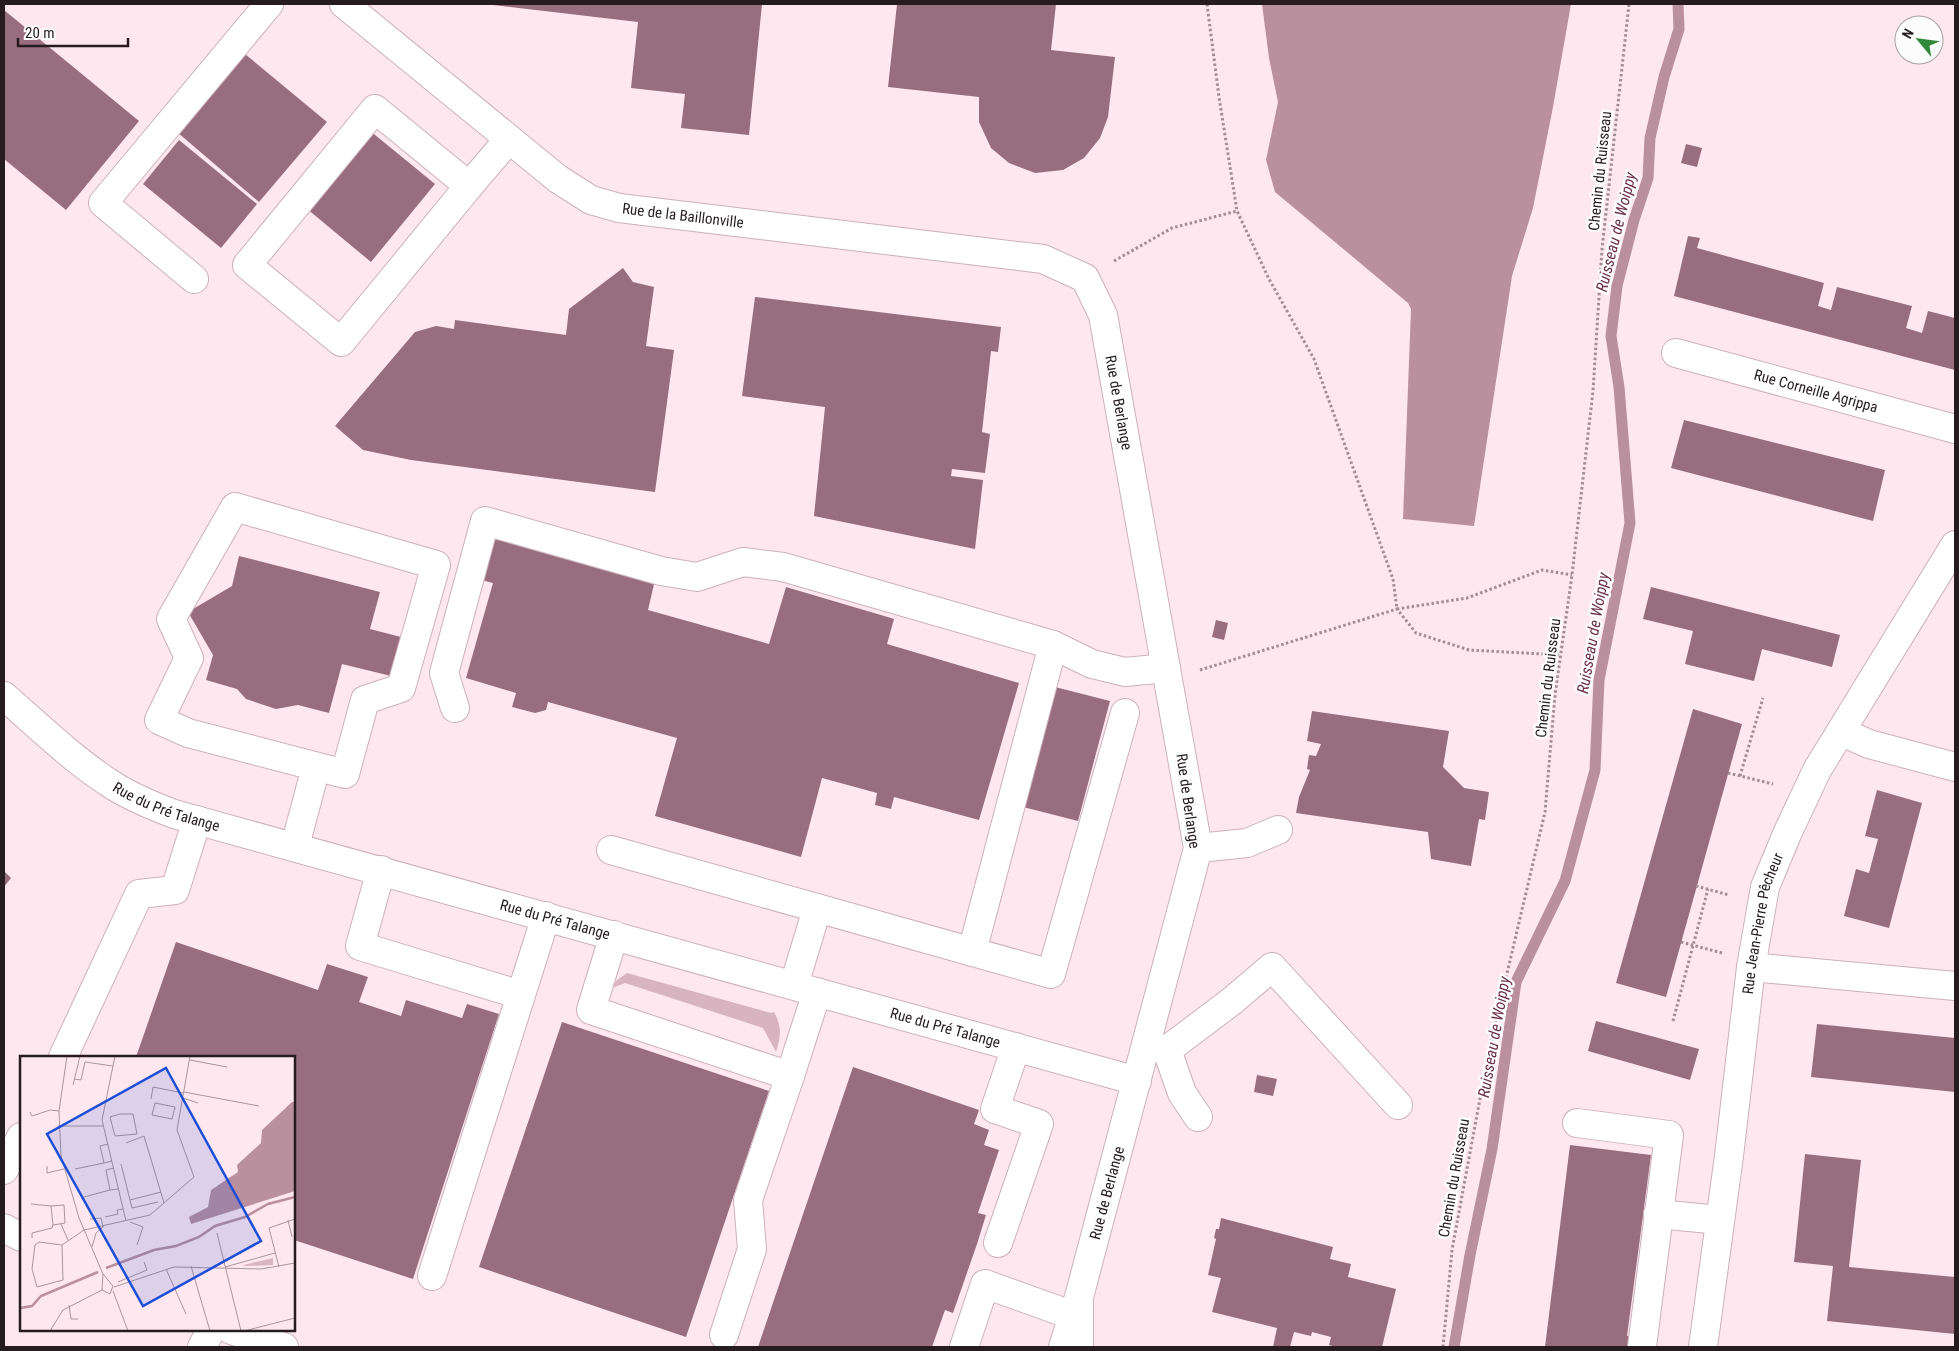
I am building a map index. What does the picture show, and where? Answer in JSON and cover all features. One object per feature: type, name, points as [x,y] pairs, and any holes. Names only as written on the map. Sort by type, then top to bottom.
[{"type":"street","points":[[194,279],[103,203],[269,4]]},
{"type":"street","name":"Rue de la Baillonville","points":[[344,4],[558,179],[591,200],[619,208],[1043,259],[1085,278]]},
{"type":"street","points":[[469,186],[375,108],[247,265],[341,342],[509,139]]},
{"type":"street","name":"Rue de Berlange","points":[[1063,1347],[1076,1307],[1137,1080],[1156,1048],[1198,848],[1103,315],[1085,278]]},
{"type":"street","name":"Rue Corneille Agrippa","points":[[1676,353],[1955,429]]},
{"type":"street","points":[[235,507],[436,565],[400,688],[365,700],[345,774],[316,766],[188,733],[159,720],[189,658],[171,619],[235,507]]},
{"type":"street","points":[[455,708],[444,673],[485,521],[662,571],[696,577],[743,562],[783,567],[1053,645],[1092,664],[1125,672],[1167,674]]},
{"type":"street","name":"Rue Jean-Pierre Pêcheur","points":[[1702,1347],[1720,1220],[1751,967],[1765,888],[1787,834],[1817,770],[1955,545]]},
{"type":"street","points":[[972,952],[1053,645]]},
{"type":"street","name":"Rue du Pré Talange","points":[[4,696],[68,751],[115,787],[146,803],[197,820],[1137,1080]]},
{"type":"street","points":[[611,850],[1051,974],[1125,713]]},
{"type":"street","points":[[1842,732],[1869,744],[1955,767]]},
{"type":"street","points":[[294,846],[316,766]]},
{"type":"street","points":[[63,1056],[139,894],[175,890],[197,820]]},
{"type":"street","points":[[1198,848],[1247,843],[1278,830]]},
{"type":"street","points":[[381,870],[360,946],[521,995]]},
{"type":"street","points":[[724,1335],[752,1249],[748,1200],[790,1076],[806,988],[817,909]]},
{"type":"street","points":[[432,1276],[546,916]]},
{"type":"street","points":[[614,935],[591,1010],[790,1076]]},
{"type":"street","points":[[1198,1118],[1156,1048],[1232,1001],[1272,967],[1398,1105]]},
{"type":"street","points":[[1751,967],[1955,986]]},
{"type":"street","points":[[998,1243],[1039,1124],[995,1109],[1016,1047]]},
{"type":"street","points":[[1577,1123],[1669,1135],[1642,1347]]},
{"type":"street","points":[[4,1170],[20,1139]]},
{"type":"street","points":[[1658,1214],[1720,1220]]},
{"type":"street","points":[[4,1228],[20,1236]]},
{"type":"street","points":[[964,1347],[985,1284],[1076,1307],[1080,1347]]},
{"type":"street","points":[[202,1347],[210,1331]]},
{"type":"street","points":[[234,1331],[284,1347]]},
{"type":"path","points":[[1207,4],[1237,211],[1269,279],[1314,359],[1393,579],[1397,609],[1416,633],[1469,650],[1561,655]]},
{"type":"path","name":"Chemin du Ruisseau","points":[[1443,1347],[1452,1250],[1489,1050],[1545,812],[1555,695],[1572,575],[1593,391],[1602,249],[1629,4]]},
{"type":"path","points":[[1085,278],[1172,228],[1237,211]]},
{"type":"path","points":[[1167,674],[1397,609],[1467,598],[1542,570],[1572,575]]},
{"type":"path","points":[[1740,776],[1763,698]]},
{"type":"path","points":[[1728,774],[1776,785]]},
{"type":"path","points":[[1696,886],[1736,897]]},
{"type":"path","points":[[1673,1020],[1708,889]]},
{"type":"path","points":[[1681,942],[1726,954]]},
{"type":"shaded area","points":[[1262,4],[1571,4],[1533,208],[1512,276],[1474,526],[1403,519],[1411,309],[1408,303],[1275,192],[1266,160],[1278,102],[1269,58]]},
{"type":"shaded area","points":[[627,973],[771,1013],[774,1012],[780,1032],[776,1052],[763,1028],[625,983],[612,988],[617,980]]},
{"type":"building","points":[[485,4],[762,4],[749,135],[681,128],[685,94],[631,88],[638,22]]},
{"type":"building","points":[[897,4],[1056,4],[1051,50],[1115,57],[1108,117],[1100,138],[1084,158],[1063,170],[1035,173],[1009,163],[991,148],[979,122],[979,97],[888,87]]},
{"type":"building","points":[[4,10],[139,121],[66,210],[4,159]]},
{"type":"building","points":[[245,54],[327,122],[259,202],[177,132]]},
{"type":"building","points":[[369,130],[435,184],[371,262],[306,208]]},
{"type":"building","points":[[179,140],[257,204],[221,248],[143,184]]},
{"type":"building","points":[[1686,144],[1702,148],[1697,167],[1681,163]]},
{"type":"building","points":[[1688,236],[1700,238],[1697,248],[1824,283],[1818,306],[1831,310],[1837,287],[1912,306],[1906,328],[1922,333],[1928,311],[1955,318],[1955,370],[1674,296]]},
{"type":"building","points":[[623,268],[633,282],[654,287],[646,346],[674,350],[655,492],[411,460],[363,450],[335,426],[415,332],[436,326],[454,329],[455,320],[566,335],[569,309]]},
{"type":"building","points":[[755,297],[1001,327],[998,352],[991,351],[982,432],[990,434],[985,473],[952,469],[951,476],[983,480],[975,549],[814,516],[825,407],[742,396]]},
{"type":"building","points":[[1684,420],[1885,470],[1873,521],[1671,468]]},
{"type":"building","points":[[490,534],[655,580],[648,610],[769,644],[786,587],[894,619],[887,644],[1019,683],[979,820],[894,797],[891,809],[875,805],[877,793],[822,778],[801,857],[655,816],[677,738],[548,702],[546,710],[535,713],[512,707],[516,693],[466,678],[493,583],[477,579]]},
{"type":"building","points":[[239,556],[380,592],[370,629],[401,637],[391,676],[342,664],[329,713],[298,705],[276,709],[246,699],[237,689],[206,680],[213,655],[188,612],[232,586]]},
{"type":"building","points":[[1651,587],[1840,635],[1832,667],[1762,649],[1754,681],[1685,664],[1693,631],[1643,619]]},
{"type":"building","points":[[1216,620],[1228,623],[1224,640],[1212,637]]},
{"type":"building","points":[[1055,687],[1110,701],[1078,821],[1023,807]]},
{"type":"building","points":[[1693,709],[1742,724],[1666,997],[1616,983]]},
{"type":"building","points":[[1312,711],[1449,731],[1443,767],[1464,788],[1489,792],[1485,820],[1479,819],[1471,866],[1431,859],[1428,832],[1296,813],[1299,797],[1310,770],[1307,769],[1309,755],[1316,756],[1321,744],[1307,741]]},
{"type":"building","points":[[1877,790],[1922,803],[1889,928],[1844,916],[1856,869],[1869,873],[1878,839],[1865,836]]},
{"type":"building","points":[[4,871],[11,878],[4,887]]},
{"type":"building","points":[[176,942],[318,990],[327,964],[368,977],[359,1002],[401,1016],[406,1000],[462,1018],[467,1004],[499,1014],[413,1279],[295,1240],[295,1056],[136,1056]]},
{"type":"building","points":[[1596,1021],[1699,1049],[1690,1080],[1588,1051]]},
{"type":"building","points":[[562,1022],[769,1091],[686,1337],[479,1267]]},
{"type":"building","points":[[1817,1024],[1955,1038],[1955,1092],[1811,1077]]},
{"type":"building","points":[[853,1067],[979,1110],[974,1124],[989,1130],[984,1145],[999,1150],[978,1213],[986,1215],[977,1244],[953,1313],[945,1310],[932,1347],[758,1347]]},
{"type":"building","points":[[1257,1075],[1277,1079],[1273,1096],[1254,1092]]},
{"type":"building","points":[[1570,1145],[1651,1155],[1627,1336],[1637,1338],[1636,1347],[1545,1347]]},
{"type":"building","points":[[1805,1154],[1861,1160],[1849,1267],[1955,1277],[1955,1334],[1827,1321],[1833,1266],[1794,1262]]},
{"type":"building","points":[[1221,1218],[1333,1247],[1330,1259],[1351,1264],[1348,1277],[1396,1289],[1382,1347],[1336,1347],[1329,1345],[1331,1337],[1312,1332],[1311,1336],[1294,1332],[1290,1347],[1273,1347],[1277,1328],[1212,1312],[1221,1278],[1208,1275],[1216,1239],[1214,1238],[1216,1229],[1219,1229]]},
{"type":"waterway","name":"Ruisseau de Woippy","points":[[1454,1347],[1470,1255],[1492,1149],[1516,982],[1565,881],[1595,770],[1599,680],[1630,523],[1619,387],[1611,336],[1617,286],[1634,220],[1648,178],[1650,138],[1664,77],[1679,29],[1678,4]]}]
